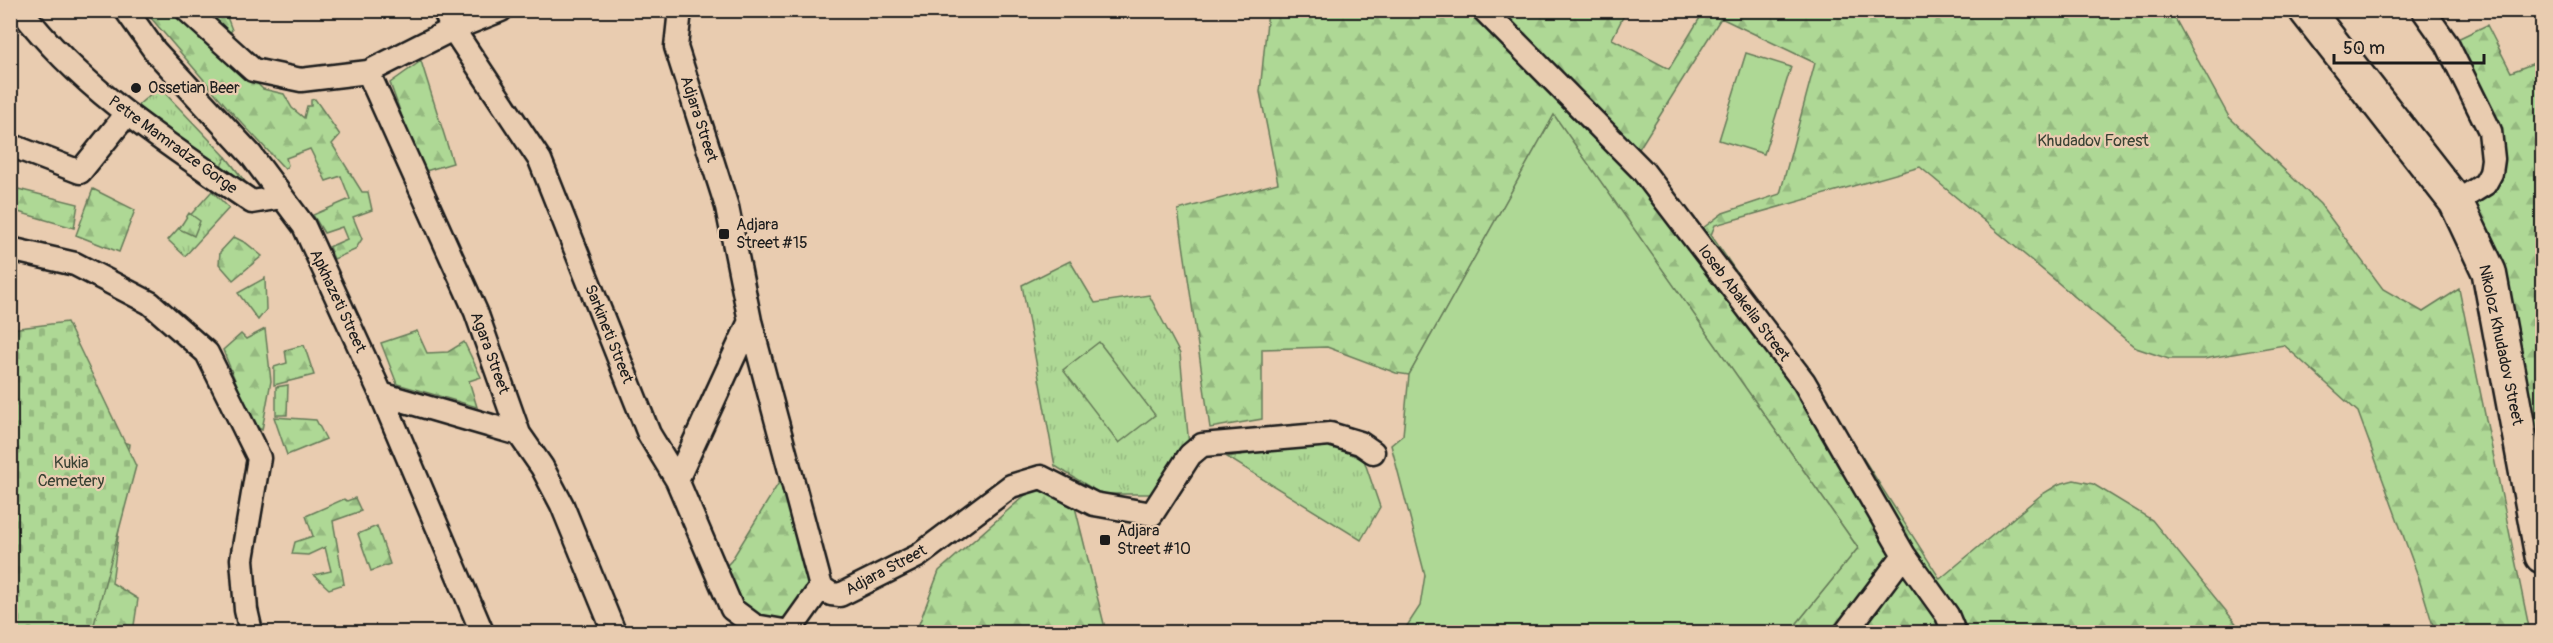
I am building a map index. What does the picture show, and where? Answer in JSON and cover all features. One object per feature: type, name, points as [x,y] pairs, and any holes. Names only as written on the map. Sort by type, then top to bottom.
[{"type":"main road","name":"Nikoloz Khudadov Street","points":[[2306,10],[2456,202],[2489,272],[2542,556]]},
{"type":"street","name":"Petre Mamradze Gorge","points":[[21,10],[70,65],[126,115],[252,202],[282,197]]},
{"type":"street","name":"Apkhazeti Street","points":[[126,10],[155,51],[251,155],[304,226],[381,394],[483,633]]},
{"type":"street","points":[[187,10],[253,70],[301,80],[368,72],[449,20],[501,10]]},
{"type":"street","name":"Adjara Street","points":[[680,10],[676,47],[727,207],[750,321],[821,588],[831,594],[840,595],[918,556],[1011,486],[1041,477],[1094,504],[1152,514],[1190,455],[1202,445],[1330,434],[1360,443],[1373,452]]},
{"type":"street","name":"Ioseb Abakelia Street","points":[[1485,10],[1650,180],[1804,382],[1904,555],[1947,615],[1954,633]]},
{"type":"street","points":[[2423,10],[2447,44],[2490,131],[2493,159],[2485,184],[2456,202]]},
{"type":"street","name":"Sarkineti Street","points":[[449,20],[540,160],[649,434],[677,480],[732,609],[754,626],[789,633],[821,588]]},
{"type":"street","name":"Agara Street","points":[[368,72],[476,312],[519,434],[542,467],[562,505],[614,633]]},
{"type":"street","points":[[10,145],[80,172],[126,115]]},
{"type":"street","points":[[10,249],[75,264],[150,303],[207,353],[259,458],[242,559],[246,610],[251,633]]},
{"type":"street","points":[[677,480],[750,321]]},
{"type":"street","points":[[381,394],[519,434]]},
{"type":"street","points":[[1846,633],[1904,555]]},
{"type":"green space","points":[[145,11],[178,11],[263,89],[284,94],[292,108],[304,118],[307,106],[311,106],[311,100],[315,99],[340,135],[332,144],[362,192],[368,192],[372,210],[353,217],[362,239],[355,250],[334,259],[329,247],[347,239],[342,227],[324,233],[313,215],[350,199],[341,176],[326,181],[310,149],[286,158],[288,165],[285,169],[227,107]]},
{"type":"green space","points":[[195,11],[221,11],[227,17],[232,30],[224,40]]},
{"type":"green space","name":"Khudadov Forest","points":[[1268,11],[1626,11],[1612,39],[1669,69],[1704,11],[2171,11],[2229,117],[2320,204],[2383,289],[2423,312],[2459,289],[2530,632],[2435,632],[2418,576],[2358,412],[2284,345],[2204,359],[2169,359],[2136,348],[1920,167],[1715,225],[1711,235],[1842,425],[1940,579],[2041,495],[2059,484],[2074,480],[2093,484],[2152,520],[2243,632],[1795,632],[1797,623],[1858,548],[1554,116],[1409,375],[1396,373],[1327,347],[1262,349],[1262,419],[1210,428],[1178,210],[1278,183],[1260,92]],"holes":[[[1721,18],[1815,63],[1780,194],[1723,213],[1699,231],[1637,152]]]},
{"type":"green space","points":[[2487,25],[2511,72],[2542,60],[2542,556],[2464,217],[2493,159],[2447,44]]},
{"type":"green space","points":[[1746,53],[1791,67],[1764,154],[1719,140]]},
{"type":"green space","points":[[421,61],[453,163],[422,172],[390,83]]},
{"type":"green space","points":[[159,87],[226,157],[249,187],[129,113]]},
{"type":"green space","points":[[1554,115],[1858,548],[1797,623],[1795,632],[1403,632],[1420,606],[1425,575],[1391,445],[1403,435],[1409,375]]},
{"type":"green space","points":[[226,157],[249,187],[217,173]]},
{"type":"green space","points":[[10,187],[78,204],[74,228],[11,210]]},
{"type":"green space","points":[[93,189],[135,210],[119,252],[76,235]]},
{"type":"green space","points":[[212,191],[229,208],[185,256],[168,240]]},
{"type":"green space","points":[[189,213],[200,221],[194,236],[179,229]]},
{"type":"green space","points":[[234,237],[262,256],[233,280],[219,264],[220,252]]},
{"type":"green space","points":[[1070,261],[1095,303],[1149,295],[1180,354],[1189,445],[1157,494],[1101,494],[1055,466],[1022,285]]},
{"type":"green space","points":[[265,278],[266,310],[258,320],[238,293]]},
{"type":"green space","name":"Kukia Cemetery","points":[[67,322],[136,466],[92,632],[11,632],[11,329]]},
{"type":"green space","points":[[265,329],[271,381],[262,430],[253,425],[223,350],[241,334],[246,339]]},
{"type":"green space","points":[[417,331],[427,353],[448,352],[464,342],[481,377],[469,381],[477,407],[397,384],[381,343]]},
{"type":"green space","points":[[1099,342],[1155,415],[1119,443],[1063,370]]},
{"type":"green space","points":[[304,345],[314,375],[274,385],[274,367],[287,363],[285,350]]},
{"type":"green space","points":[[288,385],[287,415],[276,415],[276,387]]},
{"type":"green space","points":[[274,417],[316,420],[326,439],[287,455]]},
{"type":"green space","points":[[84,432],[130,444],[112,583],[138,599],[133,632],[59,632]]},
{"type":"green space","points":[[1328,443],[1364,460],[1380,507],[1361,540],[1227,457]]},
{"type":"green space","points":[[783,476],[811,592],[783,628],[742,612],[722,570],[731,561]]},
{"type":"green space","points":[[1040,482],[1075,507],[1106,632],[916,632],[939,571]]},
{"type":"green space","points":[[355,498],[361,511],[333,521],[344,584],[329,589],[314,575],[331,571],[325,547],[308,555],[292,554],[295,542],[313,536],[306,516],[344,499],[347,501]]},
{"type":"green space","points":[[377,526],[390,564],[371,571],[358,534]]},
{"type":"place","name":"Ossetian Beer","points":[[136,88]]},
{"type":"place","name":"Adjara Street #15","points":[[724,234]]},
{"type":"place","name":"Adjara Street #10","points":[[1105,540]]}]
